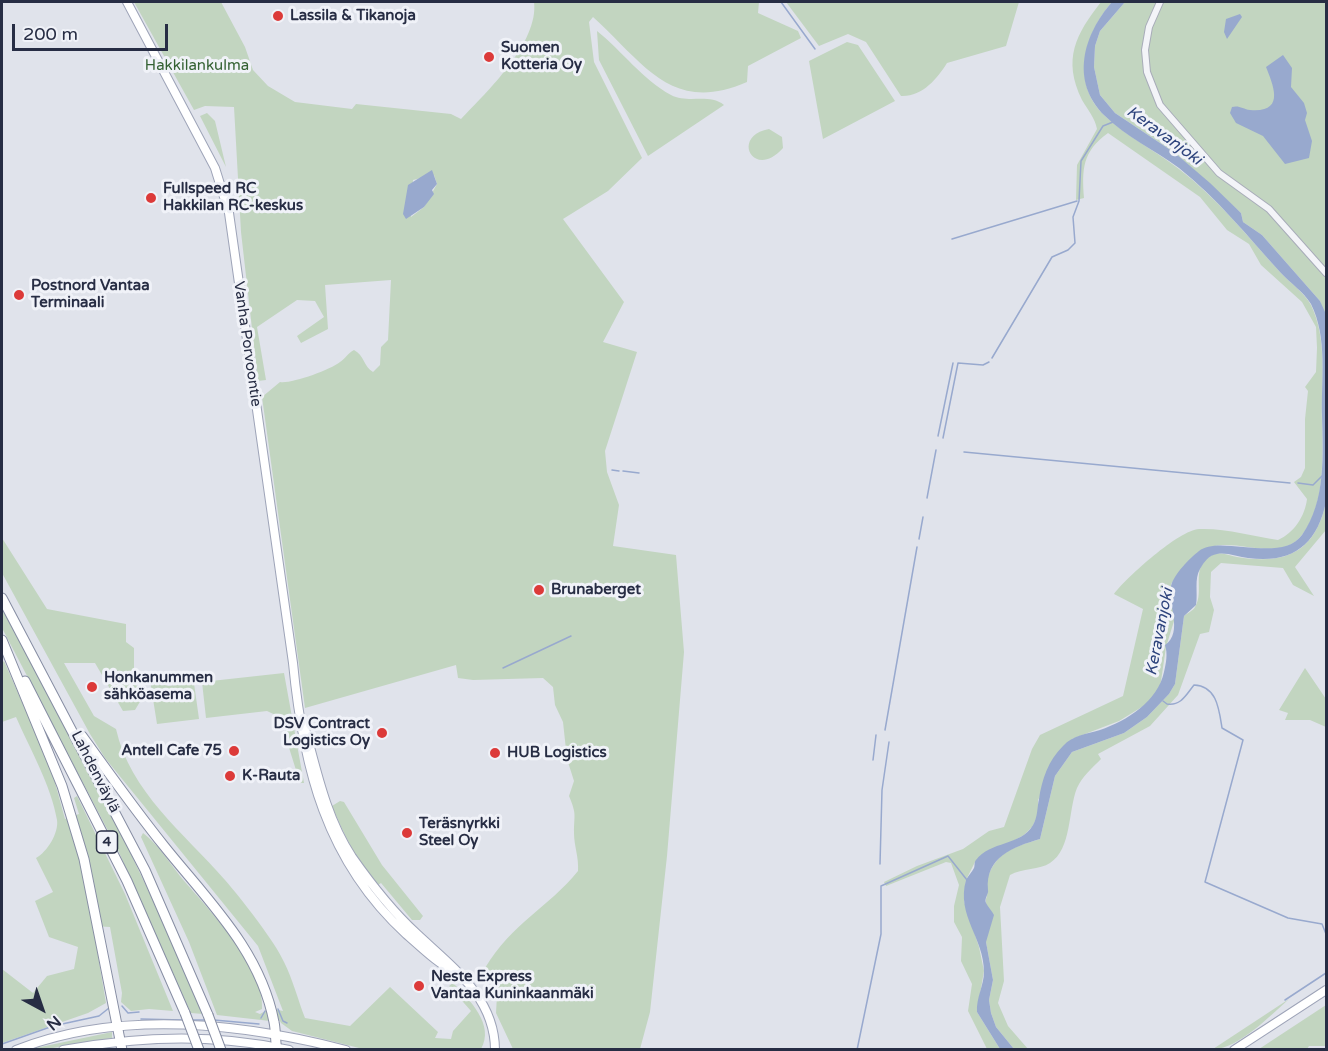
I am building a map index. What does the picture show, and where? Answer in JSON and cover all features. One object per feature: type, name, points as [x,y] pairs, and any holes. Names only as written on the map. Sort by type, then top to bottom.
[{"type":"highway","name":"Lahdenväylä","points":[[2,598],[63,710],[145,870],[208,1014],[221,1050]]},
{"type":"highway","name":"Lahdenväylä","points":[[2,640],[46,719],[127,881],[199,1050]]},
{"type":"highway","points":[[2,640],[62,786],[84,858],[121,1045]]},
{"type":"highway","points":[[63,710],[132,807],[236,933],[260,978],[275,1033],[276,1048]]},
{"type":"main road","name":"Vanha Porvoontie","points":[[127,2],[215,168],[230,213],[299,709],[326,805],[348,851],[383,898],[480,998],[494,1028],[495,1050]]},
{"type":"main road","points":[[1234,1050],[1326,990]]},
{"type":"main road","points":[[16,1050],[61,1037],[117,1028],[201,1025],[275,1033],[346,1050]]},
{"type":"main road","points":[[63,1050],[205,1038],[289,1050]]},
{"type":"street","points":[[1160,2],[1149,27],[1145,50],[1147,72],[1160,105],[1219,173],[1269,209],[1326,273]]},
{"type":"green space","name":"Hakkilankulma","points":[[134,2],[221,2],[245,47],[253,70],[268,86],[295,102],[352,109],[356,104],[451,114],[461,119],[497,81],[520,49],[533,17],[534,2],[759,2],[758,13],[798,31],[801,38],[748,66],[747,82],[721,91],[698,92],[678,88],[661,79],[644,66],[593,17],[589,22],[594,62],[642,158],[608,191],[563,219],[624,302],[603,342],[637,352],[605,451],[607,472],[619,505],[613,546],[676,555],[684,652],[667,856],[650,1012],[640,1049],[513,1049],[496,1013],[497,995],[485,968],[518,927],[555,895],[578,871],[574,811],[569,796],[574,781],[567,759],[563,722],[555,705],[553,687],[543,678],[473,680],[458,678],[456,665],[305,708],[262,397],[280,382],[301,379],[328,369],[342,361],[354,350],[373,372],[380,365],[381,347],[388,340],[391,280],[325,285],[328,329],[301,343],[297,336],[324,317],[315,301],[297,300],[257,327],[266,380],[258,381],[241,232],[234,107],[205,106],[194,110]],"holes":[[[434,175],[437,184],[424,207],[411,217],[413,180]]]},
{"type":"green space","points":[[786,2],[1019,2],[1006,46],[947,63],[928,86],[916,94],[901,96],[866,42],[848,34],[819,46]]},
{"type":"green space","points":[[1101,2],[1112,2],[1095,28],[1085,58],[1088,89],[1094,103],[1114,124],[1170,162],[1206,192],[1311,305],[1322,347],[1321,481],[1319,496],[1310,523],[1293,543],[1272,549],[1215,546],[1195,556],[1185,567],[1171,584],[1174,621],[1166,647],[1160,688],[1150,702],[1119,721],[1072,739],[1038,800],[1038,815],[1032,827],[1024,835],[975,862],[966,880],[964,901],[984,971],[977,1012],[1000,1049],[987,1049],[968,1011],[972,984],[961,961],[962,937],[954,922],[954,906],[959,885],[951,863],[946,862],[886,886],[884,882],[917,866],[963,849],[989,831],[1004,827],[1032,749],[1040,735],[1123,696],[1143,609],[1114,594],[1141,566],[1179,537],[1199,529],[1229,531],[1278,540],[1298,523],[1307,499],[1294,482],[1301,477],[1305,468],[1305,419],[1308,391],[1305,387],[1316,372],[1317,348],[1316,327],[1302,302],[1261,265],[1249,244],[1227,230],[1200,197],[1108,133],[1088,154],[1083,178],[1084,198],[1076,200],[1077,165],[1097,129],[1076,85],[1073,59],[1079,36]]},
{"type":"green space","points":[[1125,2],[1326,2],[1326,322],[1320,301],[1262,235],[1243,222],[1241,213],[1175,153],[1115,113],[1100,95],[1094,67],[1095,46],[1100,31]]},
{"type":"green space","points":[[597,31],[651,81],[671,95],[684,99],[718,101],[724,105],[648,156],[599,60]]},
{"type":"green space","points":[[847,42],[858,45],[895,101],[823,139],[809,61]]},
{"type":"green space","points":[[207,113],[215,121],[226,167],[200,116]]},
{"type":"green space","points":[[769,129],[782,137],[783,148],[772,157],[763,160],[756,158],[750,154],[751,140],[757,133]]},
{"type":"green space","points":[[1326,502],[1326,530],[1295,567],[1314,596],[1293,585],[1283,568],[1221,563],[1211,572],[1210,597],[1214,610],[1209,632],[1200,634],[1178,695],[1150,726],[1098,754],[1101,759],[1084,776],[1077,788],[1066,839],[1057,857],[1046,865],[1010,875],[1000,907],[1004,981],[998,1003],[1008,1026],[1028,1049],[1014,1049],[996,1027],[989,1000],[993,980],[986,942],[986,899],[987,880],[995,863],[1014,848],[1040,839],[1055,776],[1072,752],[1124,733],[1147,717],[1169,694],[1175,684],[1184,616],[1194,608],[1198,601],[1199,574],[1204,561],[1216,553],[1270,559],[1295,552],[1306,544],[1314,533]]},
{"type":"green space","points":[[2,538],[47,609],[126,624],[126,642],[134,648],[134,677],[141,700],[135,710],[123,711],[95,663],[64,663],[94,716],[116,729],[133,773],[146,792],[232,888],[274,944],[287,969],[305,1018],[350,1026],[390,987],[438,1032],[435,1038],[451,1039],[453,1031],[471,1011],[449,986],[453,983],[467,997],[483,1022],[485,1040],[481,1049],[363,1049],[292,1031],[281,1023],[274,1009],[283,1011],[258,946],[105,758],[90,734],[2,573]]},
{"type":"green space","points":[[2,603],[133,857],[203,1014],[191,1013],[117,848],[2,628]]},
{"type":"green space","points":[[4,661],[51,768],[65,819],[79,814],[74,798],[77,796],[125,894],[173,1011],[149,1009],[131,1011],[121,1002],[122,993],[110,927],[93,926],[106,1003],[88,1013],[2,1043],[2,969],[33,993],[47,976],[74,969],[78,947],[49,937],[35,901],[53,892],[36,858],[51,842],[56,831],[57,820],[45,780],[16,717],[2,722],[2,663]]},
{"type":"green space","points":[[1305,668],[1326,699],[1326,727],[1310,720],[1285,720],[1288,713],[1279,710]]},
{"type":"green space","points":[[284,673],[304,783],[300,783],[286,738],[284,719],[267,711],[206,718],[202,682]]},
{"type":"green space","points":[[149,674],[168,686],[194,683],[199,719],[157,724]]},
{"type":"green space","points":[[340,801],[344,802],[382,865],[423,916],[420,920],[412,920],[381,883],[378,885],[357,858],[332,806]]},
{"type":"green space","points":[[143,833],[232,938],[244,956],[261,992],[262,1009],[255,1012],[260,1014],[267,1010],[270,1021],[217,1015],[189,942],[141,837]]},
{"type":"green space","points":[[1289,999],[1243,1038],[1222,1048],[1213,1049]]},
{"type":"green space","points":[[1326,1005],[1326,1046],[1309,1046],[1307,1049],[1259,1049]]},
{"type":"green space","points":[[112,1032],[112,1038],[47,1049],[26,1050]]},
{"type":"water","points":[[1112,2],[1125,2],[1100,31],[1095,46],[1094,67],[1100,95],[1115,113],[1175,153],[1210,183],[1241,213],[1243,222],[1262,235],[1320,301],[1325,312],[1326,502],[1316,530],[1309,540],[1290,554],[1264,559],[1221,554],[1207,559],[1197,577],[1196,605],[1184,616],[1175,684],[1169,694],[1147,717],[1124,733],[1072,752],[1055,776],[1040,839],[1011,850],[996,861],[991,869],[986,901],[994,915],[986,942],[993,980],[989,1000],[996,1027],[1014,1049],[1000,1049],[977,1012],[984,977],[983,959],[967,916],[964,893],[966,880],[974,868],[975,861],[989,849],[1028,832],[1037,815],[1046,771],[1053,758],[1067,742],[1121,721],[1140,708],[1155,692],[1165,669],[1167,655],[1165,645],[1173,633],[1171,586],[1175,576],[1191,558],[1208,547],[1221,545],[1265,548],[1292,543],[1302,535],[1310,522],[1319,493],[1321,477],[1322,345],[1311,304],[1206,192],[1179,168],[1113,124],[1094,102],[1087,88],[1084,58],[1094,28]]},
{"type":"water","points":[[1240,14],[1242,17],[1227,39],[1224,32],[1226,19]]},
{"type":"water","points":[[1283,55],[1292,68],[1291,87],[1304,103],[1307,113],[1305,120],[1312,141],[1309,158],[1285,164],[1263,136],[1236,123],[1230,113],[1232,107],[1261,110],[1269,107],[1273,102],[1274,89],[1266,67]]},
{"type":"water","points":[[432,170],[437,184],[432,190],[434,194],[424,207],[406,219],[403,214],[408,185]]},
{"type":"waterway","points":[[781,2],[815,49]]},
{"type":"waterway","points":[[992,358],[1052,257],[1068,250],[1075,243],[1073,217],[1079,201],[1081,161],[1103,126],[1113,122]]},
{"type":"waterway","points":[[952,239],[1077,201]]},
{"type":"waterway","points":[[943,438],[958,363],[983,365],[989,362]]},
{"type":"waterway","points":[[938,436],[953,363]]},
{"type":"waterway","points":[[927,498],[936,450]]},
{"type":"waterway","points":[[964,452],[1290,483]]},
{"type":"waterway","points":[[612,470],[619,471]]},
{"type":"waterway","points":[[623,471],[639,473]]},
{"type":"waterway","points":[[1298,483],[1313,485],[1322,476]]},
{"type":"waterway","points":[[919,539],[923,517]]},
{"type":"waterway","points":[[885,730],[917,547]]},
{"type":"waterway","points":[[503,668],[571,636]]},
{"type":"waterway","points":[[1163,701],[1167,704],[1176,703],[1183,699],[1194,685],[1202,686],[1208,689],[1216,700],[1222,728],[1243,740],[1205,882],[1288,918],[1322,924],[1326,934]]},
{"type":"waterway","points":[[873,760],[876,735]]},
{"type":"waterway","points":[[880,864],[882,790],[889,742]]},
{"type":"waterway","points":[[857,1050],[881,934],[881,886],[948,856],[967,880]]},
{"type":"waterway","points":[[1285,1000],[1326,973]]},
{"type":"waterway","points":[[122,1006],[128,1013],[139,1012]]},
{"type":"waterway","points":[[2,1044],[53,1026],[99,1016],[109,1008]]},
{"type":"waterway","points":[[278,1009],[283,1021],[287,1023]]},
{"type":"waterway","points":[[261,1018],[265,1011]]},
{"type":"waterway","points":[[141,1019],[183,1020]]},
{"type":"waterway","points":[[190,1020],[207,1020]]},
{"type":"waterway","points":[[214,1020],[259,1024]]},
{"type":"place","name":"Lassila & Tikanoja","points":[[278,16]]},
{"type":"place","name":"Suomen Kotteria Oy","points":[[489,57]]},
{"type":"place","name":"Fullspeed RC Hakkilan RC-keskus","points":[[151,198]]},
{"type":"place","name":"Postnord Vantaa Terminaali","points":[[19,295]]},
{"type":"place","name":"Brunaberget","points":[[539,590]]},
{"type":"place","name":"Honkanummen sähköasema","points":[[92,687]]},
{"type":"place","name":"DSV Contract Logistics Oy","points":[[382,733]]},
{"type":"place","name":"Antell Cafe 75","points":[[234,751]]},
{"type":"place","name":"HUB Logistics","points":[[495,753]]},
{"type":"place","name":"K-Rauta","points":[[230,776]]},
{"type":"place","name":"Teräsnyrkki Steel Oy","points":[[407,833]]},
{"type":"place","name":"Neste Express Vantaa Kuninkaanmäki","points":[[419,986]]},
{"type":"water label","name":"Keravanjoki","points":[[1164,136]]},
{"type":"water label","name":"Keravanjoki","points":[[1160,632]]}]
